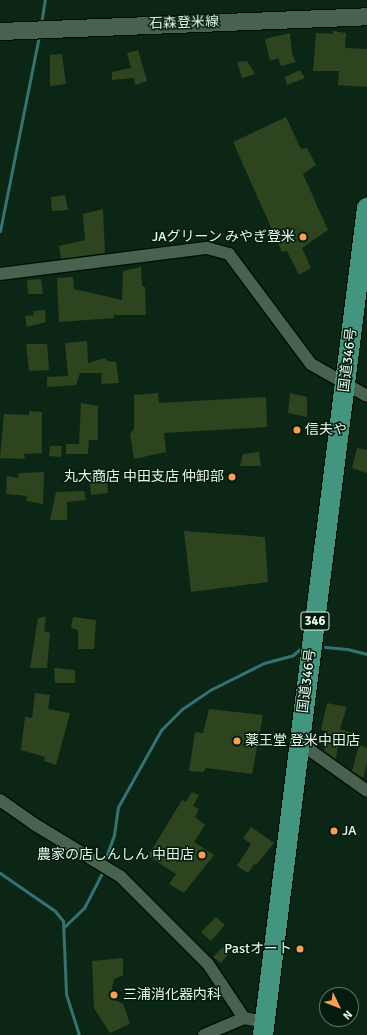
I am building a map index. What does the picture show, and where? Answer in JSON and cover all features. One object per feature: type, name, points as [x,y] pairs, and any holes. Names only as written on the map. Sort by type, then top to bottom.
[{"type":"highway","name":"国道346号","points":[[264,1029],[367,208]]},
{"type":"main road","name":"石森登米線","points":[[0,31],[367,16]]},
{"type":"street","points":[[0,274],[207,248],[230,254],[311,364],[345,382],[367,396]]},
{"type":"street","points":[[300,743],[367,791]]},
{"type":"street","points":[[0,800],[34,824],[120,876],[208,964],[244,1018],[264,1029]]},
{"type":"street","points":[[204,1035],[244,1018]]},
{"type":"building","points":[[333,31],[346,33],[345,48],[367,49],[367,87],[338,85],[339,71],[313,71],[316,33],[333,34]]},
{"type":"building","points":[[290,33],[292,54],[296,62],[281,66],[278,58],[270,61],[265,39]]},
{"type":"building","points":[[138,50],[147,81],[135,85],[134,78],[112,80],[112,72],[131,68],[127,53]]},
{"type":"building","points":[[62,54],[66,84],[50,86],[50,55]]},
{"type":"building","points":[[247,61],[255,74],[242,78],[237,62]]},
{"type":"building","points":[[300,70],[305,78],[287,85],[285,77]]},
{"type":"building","points":[[286,117],[301,149],[307,148],[316,165],[303,174],[328,230],[302,248],[311,268],[299,275],[287,251],[282,252],[233,142]]},
{"type":"building","points":[[65,195],[68,210],[52,211],[51,197]]},
{"type":"building","points":[[103,209],[105,253],[61,259],[59,246],[85,240],[83,214]]},
{"type":"building","points":[[141,267],[142,286],[145,287],[146,315],[114,315],[114,318],[59,322],[57,278],[73,277],[74,289],[122,300],[123,271]]},
{"type":"building","points":[[41,279],[43,294],[28,294],[27,280]]},
{"type":"building","points":[[45,310],[46,322],[27,327],[25,316],[34,315],[33,311]]},
{"type":"building","points":[[87,341],[88,363],[105,358],[107,361],[116,362],[119,383],[101,384],[102,373],[80,373],[76,385],[47,387],[47,377],[68,376],[65,343]]},
{"type":"building","points":[[26,344],[47,344],[49,370],[29,371]]},
{"type":"building","points":[[158,393],[159,403],[266,397],[267,427],[164,433],[166,452],[134,459],[130,434],[134,429],[134,395]]},
{"type":"building","points":[[290,393],[307,397],[307,417],[288,413]]},
{"type":"building","points":[[81,403],[98,406],[98,440],[89,440],[88,454],[66,454],[66,444],[79,444]]},
{"type":"building","points":[[29,411],[42,412],[42,453],[24,454],[25,459],[0,458],[4,414],[29,415]]},
{"type":"building","points":[[50,446],[62,446],[61,457],[49,456]]},
{"type":"building","points":[[357,448],[367,450],[367,473],[352,468]]},
{"type":"building","points":[[259,452],[261,466],[240,466],[243,454]]},
{"type":"building","points":[[106,470],[108,493],[91,495],[89,471]]},
{"type":"building","points":[[44,472],[43,504],[26,501],[27,496],[6,494],[7,476],[18,478],[19,473]]},
{"type":"building","points":[[84,491],[86,500],[67,502],[67,520],[50,520],[56,492]]},
{"type":"building","points":[[184,531],[265,537],[268,582],[191,592]]},
{"type":"building","points":[[46,617],[44,631],[50,633],[47,668],[30,668],[38,618]]},
{"type":"building","points":[[73,617],[96,620],[94,649],[78,649],[78,630],[71,628]]},
{"type":"building","points":[[54,668],[75,670],[75,683],[55,683]]},
{"type":"building","points":[[35,693],[50,695],[48,709],[70,713],[56,765],[44,761],[45,757],[21,750],[25,717],[32,718]]},
{"type":"building","points":[[327,703],[347,707],[340,729],[353,733],[349,746],[338,744],[336,759],[324,751],[328,732],[321,730]]},
{"type":"building","points":[[209,709],[263,715],[252,774],[206,768],[203,772],[189,771],[195,732],[203,733]]},
{"type":"building","points":[[359,745],[367,748],[367,763],[363,778],[352,771]]},
{"type":"building","points":[[192,792],[199,795],[193,806],[199,809],[195,817],[205,825],[194,842],[214,855],[184,893],[169,884],[176,874],[148,856],[182,800],[186,802]]},
{"type":"building","points":[[251,827],[274,843],[256,865],[254,864],[248,873],[237,866],[251,844],[243,838]]},
{"type":"building","points":[[216,917],[225,925],[211,941],[201,932]]},
{"type":"building","points":[[223,947],[230,952],[221,963],[213,957]]},
{"type":"building","points":[[123,958],[123,975],[114,979],[110,998],[123,1004],[130,1024],[110,1033],[94,1008],[92,961]]},
{"type":"waterway","points":[[41,24],[45,0]]},
{"type":"waterway","points":[[0,231],[39,35]]},
{"type":"waterway","points":[[325,647],[347,649],[367,654]]},
{"type":"waterway","points":[[106,857],[114,835],[118,807],[161,730],[182,709],[212,689],[264,663],[293,655],[300,649]]},
{"type":"waterway","points":[[64,927],[84,908],[103,871]]},
{"type":"waterway","points":[[0,873],[55,911],[63,921],[66,994],[79,1035]]},
{"type":"place","name":"JAグリーン みやぎ登米","points":[[303,237]]},
{"type":"place","name":"信夫や","points":[[297,430]]},
{"type":"place","name":"丸大商店 中田支店 仲卸部","points":[[232,477]]},
{"type":"place","name":"薬王堂 登米中田店","points":[[237,741]]},
{"type":"place","name":"JA","points":[[334,831]]},
{"type":"place","name":"農家の店しんしん 中田店","points":[[202,855]]},
{"type":"place","name":"Pastオート","points":[[300,949]]},
{"type":"place","name":"三浦消化器内科","points":[[114,995]]}]
